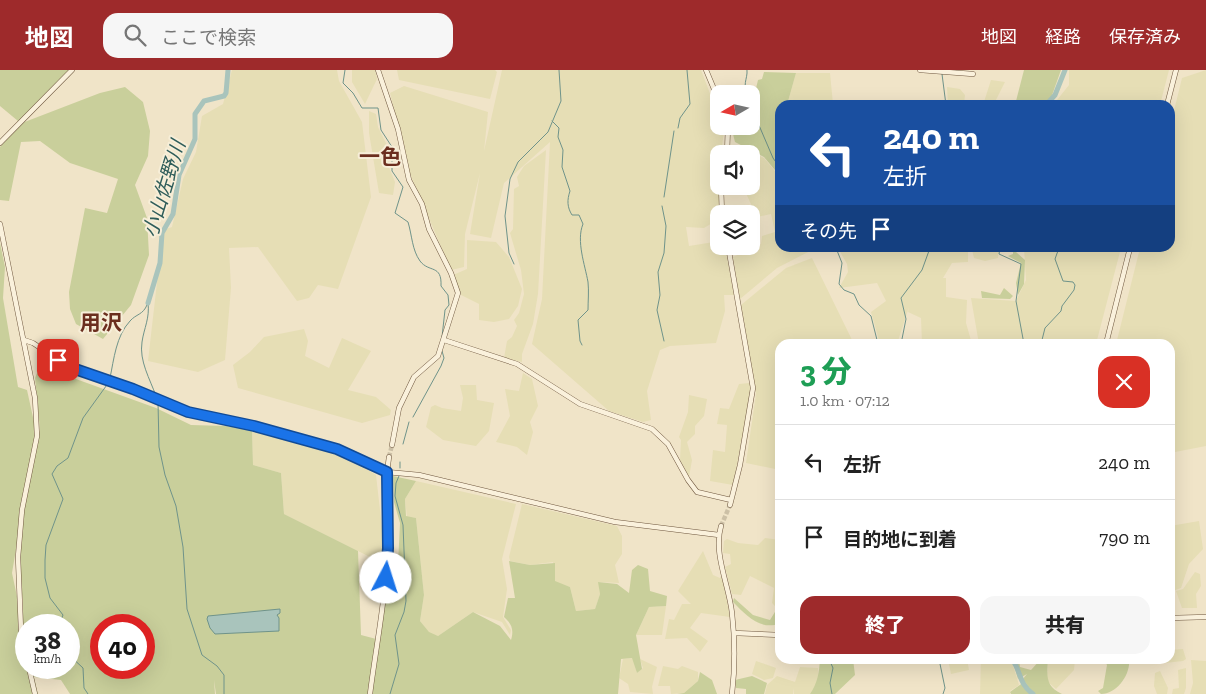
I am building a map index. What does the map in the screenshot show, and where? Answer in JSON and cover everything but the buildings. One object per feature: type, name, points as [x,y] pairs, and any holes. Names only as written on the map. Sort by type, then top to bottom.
[{"type":"street","points":[[0,143],[72,70]]},
{"type":"street","points":[[378,70],[398,129],[408,180],[422,204],[429,229],[451,273],[458,293],[440,351],[434,362],[414,377],[400,408],[392,444]]},
{"type":"street","points":[[706,70],[712,85]]},
{"type":"street","points":[[920,70],[973,74]]},
{"type":"street","points":[[1168,100],[1176,70]]},
{"type":"street","points":[[0,224],[35,398],[38,427],[22,510],[18,558],[20,614]]},
{"type":"street","points":[[1107,339],[1129,252]]},
{"type":"street","points":[[444,340],[517,364],[580,404],[652,429],[668,444],[697,492],[730,502],[740,465],[753,388],[730,255]]},
{"type":"street","points":[[24,340],[33,342],[69,367],[106,379],[188,412],[269,430],[343,451],[387,472],[419,475],[615,522],[719,535]]},
{"type":"street","points":[[370,694],[387,559],[387,472],[389,457]]},
{"type":"street","points":[[721,526],[719,551],[730,600],[734,633],[732,694]]},
{"type":"street","points":[[1175,618],[1206,617]]},
{"type":"street","points":[[734,633],[775,635]]},
{"type":"street","points":[[32,679],[35,694]]},
{"type":"shaded area","points":[[232,70],[337,70],[339,81],[362,122],[371,197],[338,289],[318,285],[309,298],[297,301],[258,247],[229,248],[231,288],[225,360],[198,372],[148,361],[163,230],[172,227],[183,179],[196,152],[202,116],[223,104]]},
{"type":"shaded area","points":[[352,70],[375,70],[377,79],[365,104],[352,82]]},
{"type":"shaded area","points":[[397,70],[495,70],[497,72],[490,99],[399,80]]},
{"type":"shaded area","points":[[502,70],[701,70],[710,94],[710,135],[723,135],[722,145],[710,145],[710,195],[719,195],[719,205],[710,205],[710,224],[704,228],[686,227],[689,246],[710,243],[710,255],[727,255],[734,295],[724,295],[725,311],[716,343],[670,346],[660,350],[647,391],[651,420],[643,422],[609,411],[532,344],[542,299],[550,142],[504,183],[491,238],[470,234],[480,173],[465,234],[464,267],[451,270],[410,174],[390,93],[404,86],[488,112],[484,151]]},
{"type":"shaded area","points":[[1069,70],[1169,70],[1161,100],[1057,100],[1069,85]]},
{"type":"shaded area","points":[[1206,70],[1206,446],[1175,452],[1175,339],[1117,339],[1139,252],[1175,252],[1175,107],[1182,78]]},
{"type":"shaded area","points":[[796,73],[830,73],[833,100],[788,100]]},
{"type":"shaded area","points":[[991,80],[1005,82],[996,100],[985,100]]},
{"type":"shaded area","points":[[947,87],[960,89],[965,95],[964,100],[948,100]]},
{"type":"shaded area","points":[[369,111],[376,114],[378,127],[389,149],[388,165],[395,182],[393,195],[379,193],[369,133]]},
{"type":"shaded area","points":[[546,150],[538,294],[533,324],[522,354],[522,362],[504,358],[507,341],[512,337],[517,326],[514,320],[519,313],[524,294],[521,270],[510,233],[513,229],[514,189],[519,186],[517,177],[524,166]]},
{"type":"shaded area","points":[[760,156],[775,171],[775,232],[771,214],[760,216],[760,205],[751,205],[747,195],[760,195]]},
{"type":"shaded area","points":[[775,232],[775,252],[808,252],[777,268],[740,299],[733,257],[737,255],[760,255],[762,236]]},
{"type":"shaded area","points":[[467,240],[496,242],[509,257],[522,289],[518,306],[509,319],[494,322],[479,320],[479,304],[461,295],[453,275],[467,269]]},
{"type":"shaded area","points":[[840,252],[968,252],[968,262],[952,263],[943,278],[946,278],[946,297],[967,300],[966,323],[971,339],[922,339],[921,318],[908,312],[909,307],[899,339],[879,339],[871,312],[886,301],[877,283],[839,288],[848,272],[847,264]]},
{"type":"shaded area","points":[[972,252],[999,252],[998,258],[985,261],[974,258]]},
{"type":"shaded area","points":[[1024,252],[1120,252],[1097,339],[978,339],[971,298],[1016,301],[1026,280]]},
{"type":"shaded area","points":[[812,258],[852,339],[775,339],[775,469],[746,463],[756,394],[741,305],[786,268]]},
{"type":"shaded area","points":[[304,329],[308,341],[305,356],[329,368],[342,338],[371,351],[348,390],[376,397],[391,410],[390,415],[362,423],[238,388],[233,365],[250,352],[264,337]]},
{"type":"shaded area","points":[[523,373],[532,379],[538,406],[530,422],[533,432],[527,455],[517,447],[496,442],[510,416],[505,389],[519,391]]},
{"type":"shaded area","points":[[749,383],[752,387],[733,485],[710,481],[713,450],[725,452],[727,425],[717,424],[720,408],[729,409],[739,384]]},
{"type":"shaded area","points":[[460,385],[476,385],[477,400],[494,403],[489,431],[476,446],[443,440],[426,427],[431,407],[435,405],[461,411],[463,398]]},
{"type":"shaded area","points":[[689,395],[707,399],[704,416],[695,426],[695,434],[687,442],[692,460],[689,477],[680,460],[681,440],[679,437],[688,412]]},
{"type":"shaded area","points":[[252,430],[344,455],[376,475],[384,545],[382,563],[284,514],[281,473],[253,465]]},
{"type":"shaded area","points":[[416,481],[516,504],[502,559],[507,589],[503,617],[511,630],[510,635],[502,622],[473,612],[438,636],[430,634],[420,621],[424,595],[416,518],[407,517],[405,499]]},
{"type":"shaded area","points":[[522,504],[617,526],[622,536],[622,554],[615,565],[619,583],[599,582],[600,594],[595,609],[576,611],[570,587],[555,582],[553,562],[530,565],[510,561],[509,557]]},
{"type":"shaded area","points":[[1199,521],[1203,549],[1189,564],[1181,588],[1175,590],[1175,525]]},
{"type":"shaded area","points":[[765,538],[775,539],[775,606],[772,603],[774,588],[750,576],[741,595],[732,594],[725,567],[731,564],[730,554],[723,553],[724,541],[727,539],[738,543],[758,545]]},
{"type":"shaded area","points":[[703,551],[713,575],[720,578],[722,576],[730,617],[701,613],[690,628],[708,641],[700,652],[687,638],[665,639],[669,619],[674,620],[682,604],[691,604],[678,591]]},
{"type":"shaded area","points":[[1195,572],[1200,574],[1201,586],[1196,594],[1197,608],[1182,608],[1176,591],[1183,589]]},
{"type":"shaded area","points":[[666,606],[662,635],[636,635],[649,607]]},
{"type":"shaded area","points":[[1183,649],[1186,659],[1175,662],[1175,650]]},
{"type":"shaded area","points":[[633,658],[637,673],[643,668],[640,659],[657,667],[652,687],[653,694],[630,692],[628,684],[619,678],[623,659]]},
{"type":"shaded area","points":[[1191,660],[1206,661],[1206,694],[1190,694],[1193,683]]},
{"type":"shaded area","points":[[756,661],[776,668],[773,678],[764,680],[752,674]]},
{"type":"shaded area","points":[[949,664],[968,664],[969,670],[951,674]]},
{"type":"shaded area","points":[[981,664],[1013,664],[1019,685],[1010,691],[1010,694],[980,694]]},
{"type":"shaded area","points":[[1048,664],[1075,664],[1074,670],[1056,689],[1047,681]]},
{"type":"shaded area","points":[[663,666],[678,669],[682,666],[698,672],[698,681],[684,693],[671,694],[670,686],[658,686]]},
{"type":"shaded area","points":[[800,667],[818,668],[819,681],[810,694],[794,694],[794,688],[793,694],[765,694],[767,685],[777,676],[795,682]]},
{"type":"shaded area","points":[[1186,668],[1186,688],[1184,694],[1172,694],[1173,689],[1179,688],[1178,670]]},
{"type":"shaded area","points":[[1160,671],[1168,688],[1167,694],[1157,694],[1154,686],[1155,673]]},
{"type":"green space","points":[[0,70],[75,70],[18,121],[0,106]]},
{"type":"green space","points":[[1024,70],[1061,70],[1050,100],[1016,100]]},
{"type":"green space","points":[[764,72],[796,73],[788,100],[775,100],[775,170],[760,155],[760,145],[741,145],[735,142],[733,135],[760,135],[760,85],[757,85],[758,80],[762,79]]},
{"type":"green space","points":[[125,87],[143,102],[150,131],[148,156],[135,185],[147,218],[149,255],[131,305],[103,339],[76,324],[70,309],[69,292],[85,208],[107,213],[118,179],[70,163],[40,141],[21,142],[9,201],[0,200],[0,147],[22,123],[100,93]]},
{"type":"green space","points":[[0,243],[5,267],[3,298],[18,387],[27,390],[36,431],[25,494],[40,430],[35,378],[40,366],[156,408],[191,425],[226,426],[252,430],[253,465],[281,473],[284,514],[358,551],[361,635],[380,640],[388,580],[397,585],[400,523],[394,502],[393,476],[416,481],[405,499],[406,516],[416,518],[424,595],[420,621],[429,632],[438,636],[473,612],[500,626],[511,640],[512,627],[504,617],[508,598],[515,598],[509,561],[530,565],[555,563],[555,581],[570,587],[576,611],[595,609],[600,594],[598,582],[617,584],[629,593],[632,570],[638,565],[648,569],[650,591],[667,596],[666,606],[649,607],[636,635],[642,669],[637,673],[632,658],[621,659],[618,694],[216,694],[214,680],[215,694],[70,694],[61,680],[52,679],[80,679],[80,614],[23,614],[23,600],[19,577],[24,503],[12,573],[21,614],[15,614],[15,679],[34,679],[38,694],[0,694]]},
{"type":"green space","points":[[1013,252],[1016,252],[1025,260],[1024,284],[1018,295],[1016,283],[1021,263],[1008,256],[1013,254]]},
{"type":"green space","points":[[1004,288],[1013,296],[1010,299],[982,298],[981,291],[1000,295]]},
{"type":"green space","points":[[734,598],[753,615],[770,620],[775,612],[775,625],[765,625],[753,620],[733,602]]},
{"type":"green space","points":[[820,664],[854,664],[855,675],[835,694],[810,694],[818,677]]},
{"type":"green space","points":[[1014,664],[1020,664],[1020,667],[1031,670],[1036,664],[1048,664],[1048,680],[1052,688],[1062,694],[1011,694],[1010,692],[1024,682],[1028,685],[1022,680],[1027,674],[1018,679]]},
{"type":"green space","points":[[1129,664],[1128,671],[1122,682],[1112,691],[1101,694],[1098,691],[1103,688],[1107,665]]},
{"type":"green space","points":[[700,672],[712,680],[717,694],[677,694],[684,693],[698,681]]},
{"type":"green space","points":[[752,676],[767,683],[764,694],[746,694],[746,689],[736,688],[735,680]]},
{"type":"water","points":[[280,609],[280,613],[277,615],[279,618],[279,631],[215,634],[210,628],[207,619],[208,616]]},
{"type":"waterway","name":"小山佐野川","points":[[148,303],[160,263],[162,233],[173,214],[179,175],[195,139],[195,114],[204,101],[224,96],[226,93],[228,70]]},
{"type":"waterway","points":[[345,70],[343,83],[353,93],[362,108],[378,108],[381,130],[392,147],[392,171],[403,187],[395,213],[408,222],[417,257],[424,265],[439,274],[441,286],[448,295],[449,305],[445,310],[442,337]]},
{"type":"waterway","points":[[514,264],[509,253],[505,216],[510,179],[518,162],[548,132],[561,101],[559,70]]},
{"type":"waterway","points":[[678,128],[680,118],[690,104],[687,70]]},
{"type":"waterway","points":[[745,85],[747,70]]},
{"type":"waterway","points":[[1050,100],[1055,95],[1065,70]]},
{"type":"waterway","points":[[942,74],[945,100]]},
{"type":"waterway","points":[[552,121],[559,128],[558,137],[563,150],[562,167],[570,191],[568,206],[572,215],[579,215],[583,224],[580,238],[588,282],[588,310],[578,320],[582,345]]},
{"type":"waterway","points":[[760,128],[775,161]]},
{"type":"waterway","points":[[664,197],[674,131]]},
{"type":"waterway","points":[[662,206],[666,226],[664,253],[658,272],[660,295],[657,310],[664,341]]},
{"type":"waterway","points":[[838,252],[842,263],[839,284],[844,290],[854,294],[859,305],[871,316],[877,339]]},
{"type":"waterway","points":[[902,339],[906,319],[901,298],[922,270],[929,252]]},
{"type":"waterway","points":[[999,252],[999,254],[1021,264],[1016,301],[1023,339]]},
{"type":"waterway","points":[[1042,339],[1045,328],[1061,311],[1075,285],[1073,282],[1063,281],[1055,259],[1058,252]]},
{"type":"waterway","points":[[148,303],[148,318],[141,349],[146,370],[156,396]]},
{"type":"waterway","points":[[110,378],[116,348],[125,327],[132,319],[144,311],[147,305]]},
{"type":"waterway","points":[[413,417],[441,366],[444,358],[442,351]]},
{"type":"waterway","points":[[62,614],[50,598],[45,578],[46,545],[63,499],[52,474],[57,466],[68,458],[83,418],[109,382]]},
{"type":"waterway","points":[[158,402],[159,447],[165,475],[176,506],[183,547],[187,609],[202,655],[217,666],[224,675],[224,694]]},
{"type":"waterway","points":[[403,444],[409,422]]},
{"type":"waterway","points":[[400,462],[400,468]]},
{"type":"waterway","points":[[390,694],[399,664],[395,635],[406,601],[403,525],[395,496],[396,483],[399,476]]},
{"type":"waterway","points":[[831,664],[833,668],[830,683],[832,694]]},
{"type":"waterway","points":[[940,664],[945,688],[943,694]]},
{"type":"waterway","points":[[1015,664],[1022,682],[1033,694]]},
{"type":"waterway","points":[[80,665],[83,668],[84,688],[88,694]]},
{"type":"tunnel","points":[[389,457],[392,445]]},
{"type":"tunnel","points":[[721,526],[730,505]]},
{"type":"district","name":"一色","points":[[380,157]]},
{"type":"district","name":"用沢","points":[[101,323]]},
{"type":"route","points":[[58,360],[69,367],[133,389],[188,412],[254,426],[337,449],[387,472],[388,548],[386,578]]}]
